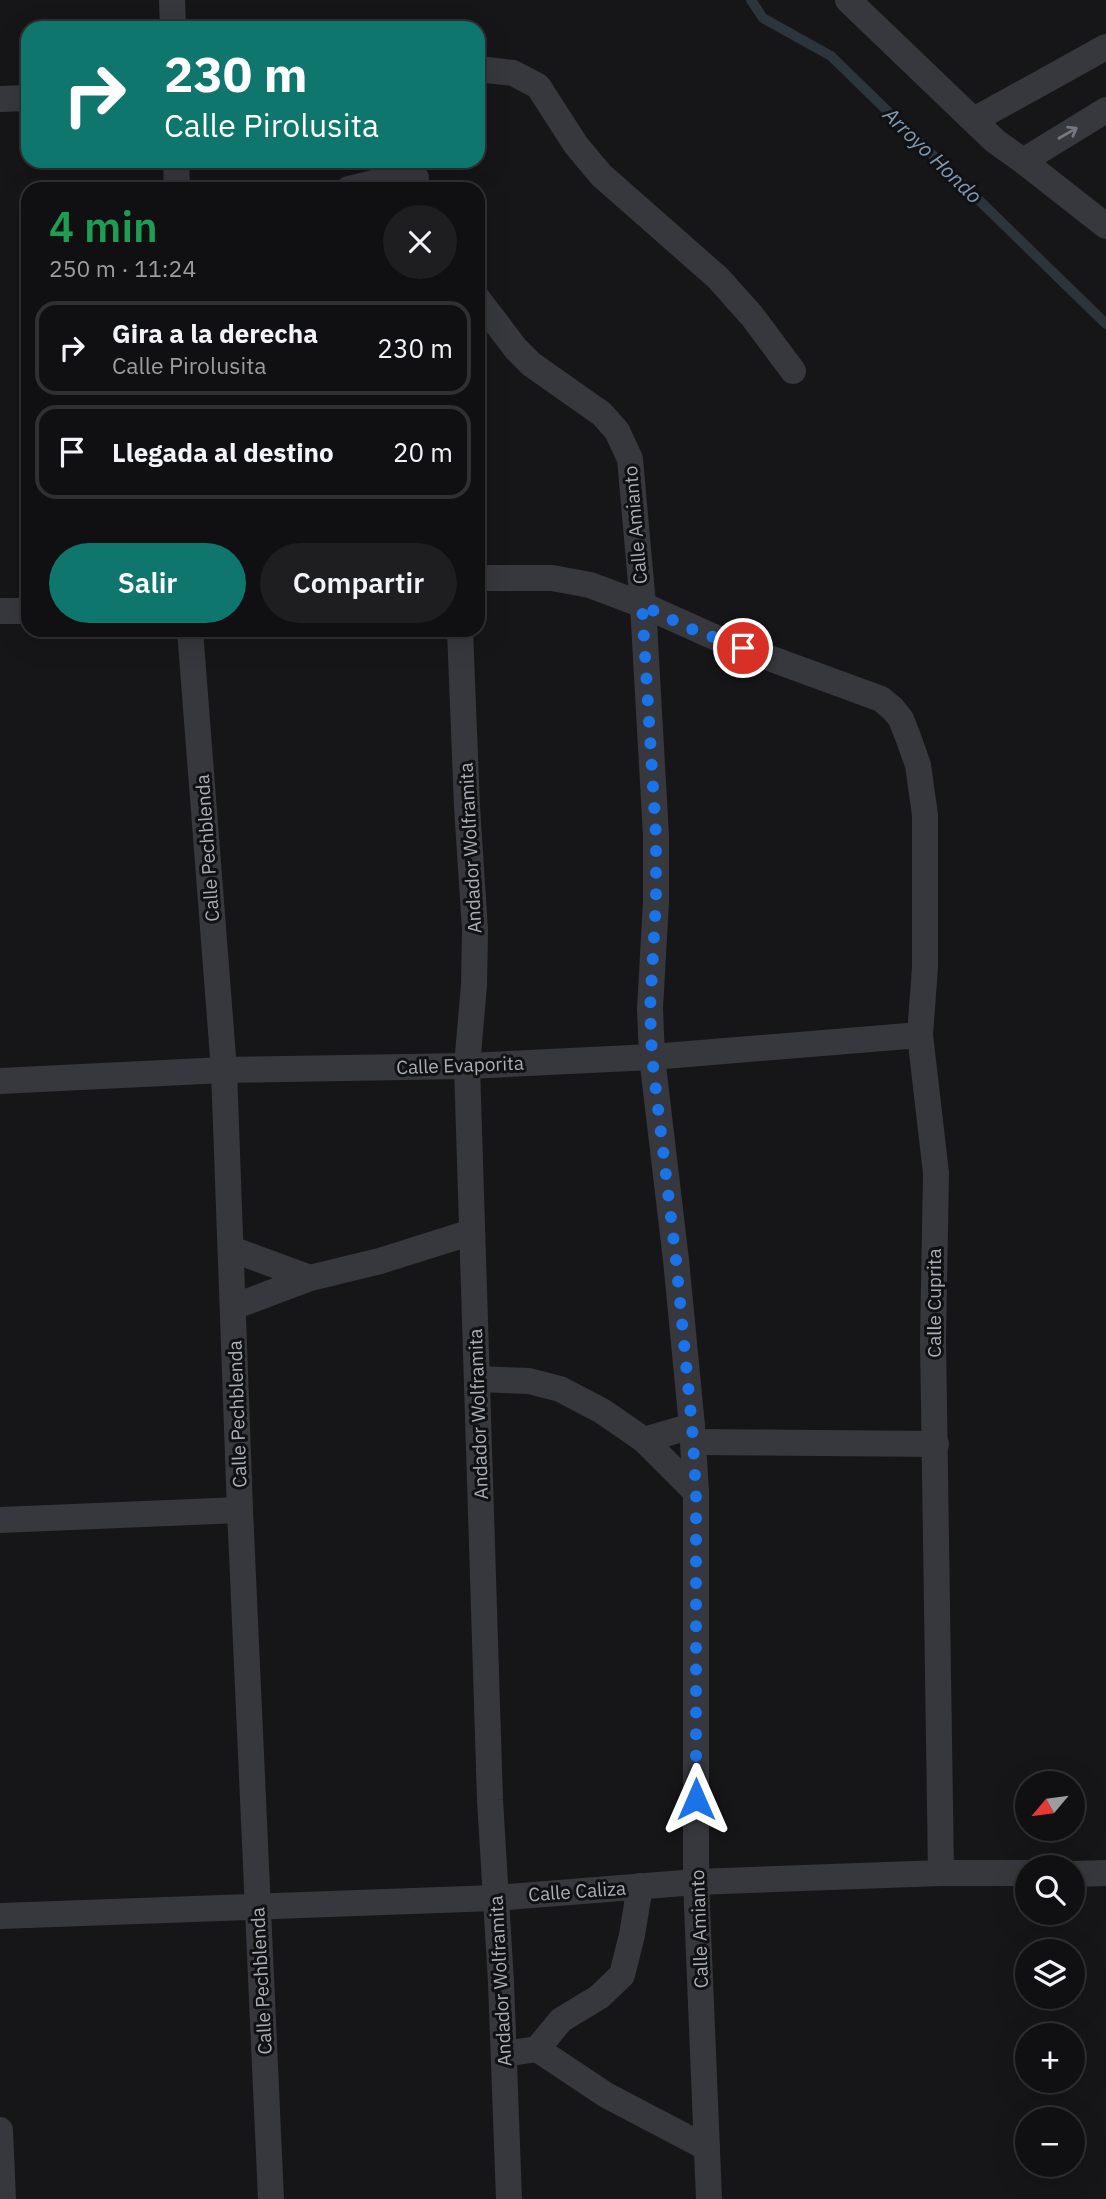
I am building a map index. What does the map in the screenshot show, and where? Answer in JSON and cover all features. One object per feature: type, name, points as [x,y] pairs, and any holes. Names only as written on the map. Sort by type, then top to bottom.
[{"type":"street","points":[[172,0],[173,21]]},
{"type":"street","points":[[848,0],[995,141],[1106,226]]},
{"type":"street","points":[[974,120],[1106,47]]},
{"type":"street","points":[[485,70],[513,73],[538,86],[576,145],[601,175],[718,278],[752,316],[793,371]]},
{"type":"street","points":[[0,99],[21,98]]},
{"type":"street","points":[[1023,161],[1106,110]]},
{"type":"street","points":[[374,182],[413,176]]},
{"type":"street","name":"Calle Amianto","points":[[485,308],[516,349],[544,376],[602,414],[617,431],[630,459],[656,836],[656,901],[650,1009],[652,1057],[693,1434],[696,1492],[696,1882],[709,2199]]},
{"type":"street","name":"Calle Cuprita","points":[[485,579],[552,578],[590,585],[701,632],[881,699],[901,719],[918,765],[925,815],[925,967],[920,1035],[936,1173],[933,1255],[941,1873]]},
{"type":"street","points":[[0,611],[21,611]]},
{"type":"street","name":"Calle Pechblenda","points":[[191,637],[224,1070],[240,1510],[271,2199]]},
{"type":"street","name":"Andador Wolframita","points":[[460,637],[475,930],[474,985],[467,1066],[472,1233],[495,1898],[509,2199]]},
{"type":"street","name":"Calle Evaporita","points":[[0,1081],[224,1070],[467,1066],[652,1057],[920,1035]]},
{"type":"street","points":[[233,1307],[310,1278],[380,1261],[472,1233]]},
{"type":"street","points":[[231,1249],[310,1278]]},
{"type":"street","points":[[477,1379],[529,1381],[560,1389],[602,1411],[644,1440],[696,1492]]},
{"type":"street","points":[[644,1440],[693,1434],[936,1444]]},
{"type":"street","points":[[0,1520],[240,1510]]},
{"type":"street","name":"Calle Caliza","points":[[0,1916],[495,1898],[696,1882],[1015,1873]]},
{"type":"street","points":[[1085,1874],[1106,1873]]},
{"type":"street","points":[[504,2054],[537,2049],[561,2020],[599,1997],[622,1975],[640,1886]]},
{"type":"street","points":[[537,2049],[606,2095],[707,2148]]},
{"type":"street","points":[[0,2130],[3,2199]]},
{"type":"waterway","name":"Arroyo Hondo","points":[[751,0],[763,18],[831,56],[1106,324]]},
{"type":"route","points":[[696,1799],[696,1492],[676,1260],[652,1057],[650,1009],[656,901],[656,836],[642,605],[689,628],[743,648]]}]
